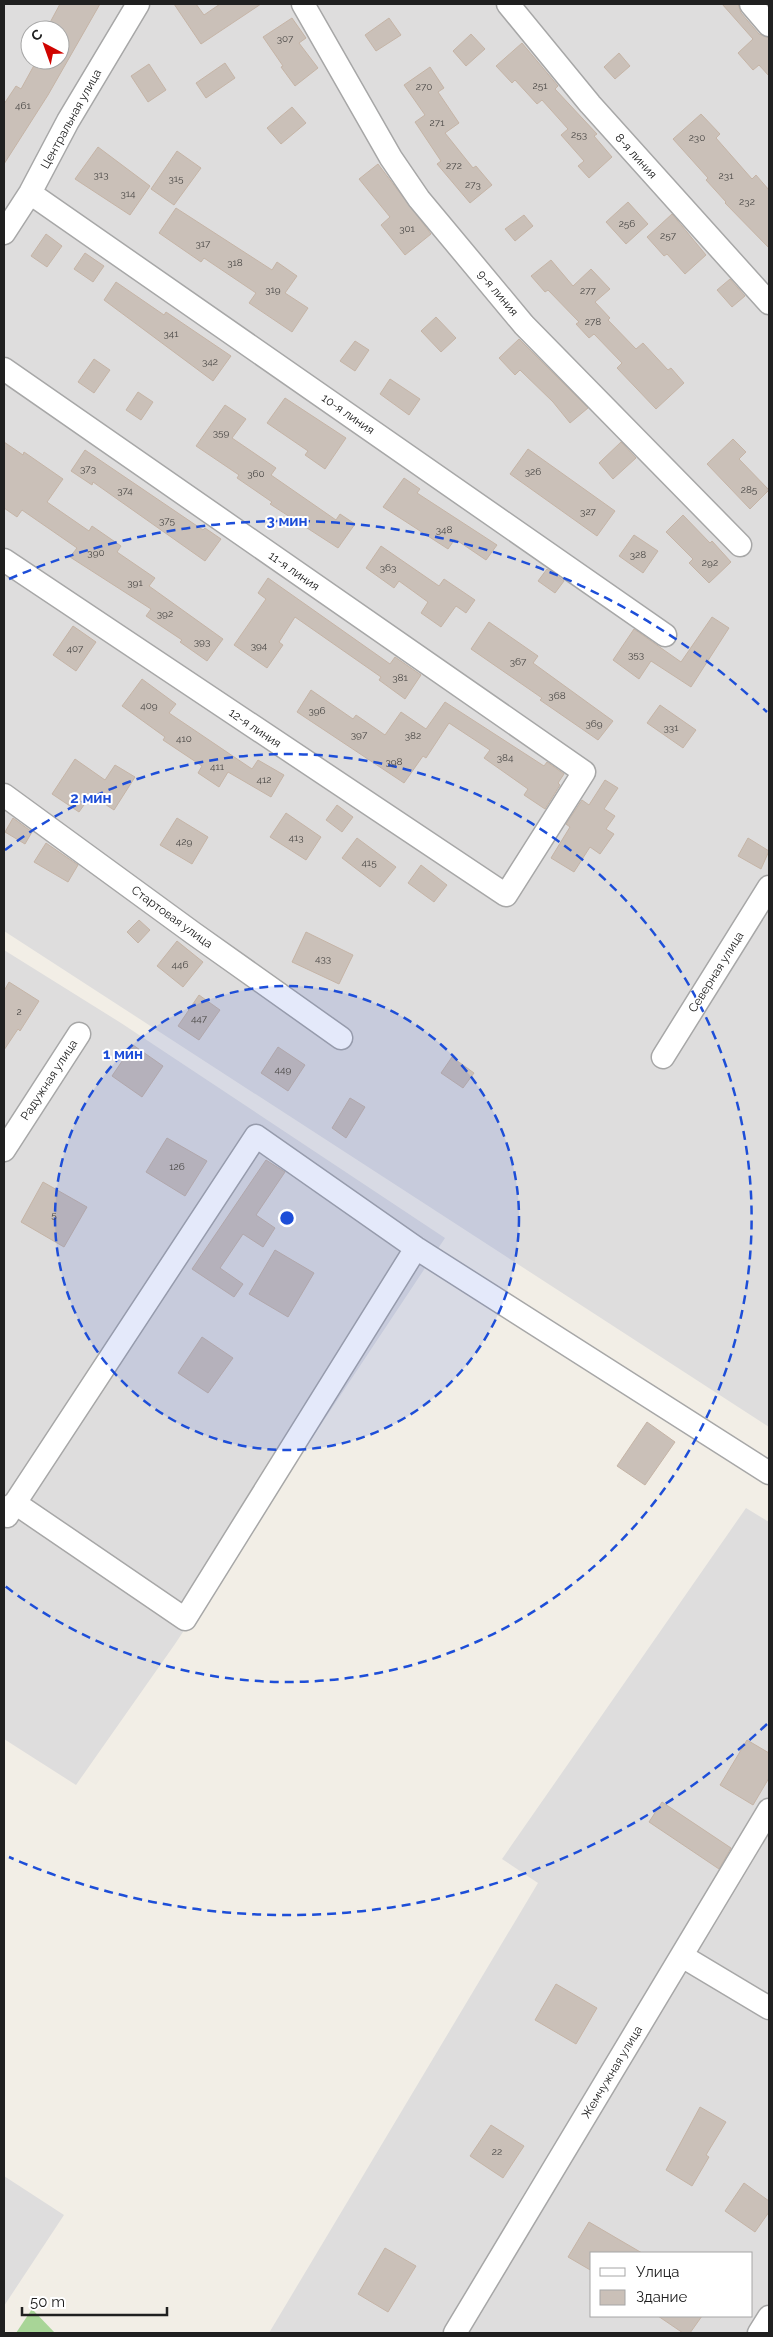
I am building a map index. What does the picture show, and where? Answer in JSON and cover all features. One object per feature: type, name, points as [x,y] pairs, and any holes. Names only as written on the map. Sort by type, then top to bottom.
[{"type":"street","name":"Центральная улица","points":[[4,233],[30,193],[68,121],[138,4]]},
{"type":"street","name":"9-я линия","points":[[303,4],[391,158],[419,199],[524,325],[740,545]]},
{"type":"street","name":"8-я линия","points":[[508,4],[590,104],[769,303]]},
{"type":"street","points":[[751,4],[769,25]]},
{"type":"street","name":"10-я линия","points":[[30,193],[665,635]]},
{"type":"street","name":"11-я линия","points":[[4,369],[584,772],[506,895]]},
{"type":"street","name":"12-я линия","points":[[4,560],[506,895]]},
{"type":"street","name":"Стартовая улица","points":[[4,795],[185,928],[341,1038]]},
{"type":"street","name":"Северная улица","points":[[662,1057],[769,887]]},
{"type":"street","name":"Радужная улица","points":[[4,1150],[79,1034]]},
{"type":"street","points":[[416,1248],[185,1620],[8,1512],[256,1136],[416,1248],[769,1473]]},
{"type":"street","name":"Жемчужная улица","points":[[455,2333],[769,1810]]},
{"type":"street","points":[[682,1956],[769,2008]]},
{"type":"street","points":[[759,2333],[769,2317]]},
{"type":"shaded area","points":[[4,4],[769,4],[769,1427],[4,931]]},
{"type":"shaded area","points":[[4,950],[121,1023],[445,1238],[175,1644],[76,1785],[4,1739]]},
{"type":"shaded area","points":[[746,1508],[769,1522],[769,2333],[269,2333],[538,1883],[502,1859]]},
{"type":"shaded area","points":[[4,2176],[64,2215],[4,2306]]},
{"type":"green space","points":[[32,2309],[55,2333],[16,2333]]},
{"type":"building","points":[[60,4],[100,4],[70,56],[70,20],[51,20]]},
{"type":"building","points":[[174,4],[196,4],[204,15],[220,4],[261,4],[201,44]]},
{"type":"building","points":[[722,4],[738,4],[741,13],[759,34],[769,38],[769,76],[759,65],[753,70],[738,53],[753,39]]},
{"type":"building","points":[[292,18],[306,38],[299,43],[318,68],[295,86],[263,37]]},
{"type":"building","points":[[389,18],[401,35],[376,51],[365,35]]},
{"type":"building","points":[[471,34],[485,49],[466,66],[453,51]]},
{"type":"building","points":[[522,43],[558,86],[555,89],[597,134],[594,136],[612,157],[589,178],[578,166],[584,161],[561,135],[568,129],[542,100],[537,104],[515,80],[512,83],[496,66]]},
{"type":"building","points":[[619,53],[630,66],[615,79],[604,67]]},
{"type":"building","points":[[225,63],[235,78],[206,98],[196,83]]},
{"type":"building","points":[[149,64],[166,90],[148,102],[131,76]]},
{"type":"building","points":[[430,67],[444,88],[438,92],[459,123],[445,133],[473,168],[476,166],[492,185],[470,203],[437,164],[441,161],[415,122],[425,115],[404,85]]},
{"type":"building","points":[[31,70],[62,70],[4,164],[4,104],[16,86],[21,89]]},
{"type":"building","points":[[292,107],[306,123],[281,144],[267,128]]},
{"type":"building","points":[[701,114],[720,134],[716,138],[752,179],[756,175],[769,190],[769,248],[725,203],[706,180],[708,178],[673,139]]},
{"type":"building","points":[[98,147],[150,186],[130,215],[75,179]]},
{"type":"building","points":[[177,151],[201,168],[174,205],[151,189]]},
{"type":"building","points":[[378,164],[431,234],[405,255],[381,225],[390,217],[359,179]]},
{"type":"building","points":[[628,202],[648,224],[626,244],[606,222]]},
{"type":"building","points":[[176,208],[272,270],[277,262],[297,276],[285,293],[308,308],[292,332],[249,303],[256,293],[204,258],[201,262],[159,233]]},
{"type":"building","points":[[672,214],[706,255],[685,274],[667,254],[664,256],[647,237]]},
{"type":"building","points":[[524,215],[533,226],[515,241],[505,229]]},
{"type":"building","points":[[46,234],[62,246],[47,267],[31,256]]},
{"type":"building","points":[[85,253],[104,266],[93,282],[74,269]]},
{"type":"building","points":[[551,260],[573,286],[591,269],[610,289],[595,302],[610,318],[608,320],[636,349],[643,343],[668,370],[671,368],[684,383],[656,409],[617,368],[622,363],[594,334],[589,338],[576,324],[579,322],[548,290],[545,292],[531,276]]},
{"type":"building","points":[[730,279],[745,296],[732,307],[717,290]]},
{"type":"building","points":[[116,282],[164,315],[166,312],[231,356],[213,381],[104,300]]},
{"type":"building","points":[[436,317],[456,338],[441,352],[421,331]]},
{"type":"building","points":[[519,339],[588,408],[570,423],[553,402],[520,370],[515,375],[499,358]]},
{"type":"building","points":[[355,341],[369,350],[355,371],[340,361]]},
{"type":"building","points":[[94,359],[110,370],[94,393],[78,382]]},
{"type":"building","points":[[390,379],[420,399],[409,415],[380,394]]},
{"type":"building","points":[[138,392],[153,402],[141,420],[126,410]]},
{"type":"building","points":[[285,398],[346,438],[325,469],[305,455],[308,451],[267,423]]},
{"type":"building","points":[[225,405],[246,419],[232,438],[276,468],[271,475],[336,520],[340,514],[355,524],[338,548],[270,504],[272,502],[237,478],[239,475],[196,446]]},
{"type":"building","points":[[733,439],[746,452],[739,459],[769,490],[750,509],[707,464]]},
{"type":"building","points":[[4,442],[23,455],[24,452],[63,479],[47,502],[89,531],[92,526],[121,546],[117,552],[155,578],[149,586],[223,639],[207,661],[180,642],[182,640],[146,616],[151,609],[70,557],[77,548],[22,510],[17,517],[4,508]]},
{"type":"building","points":[[621,442],[636,458],[613,479],[599,463]]},
{"type":"building","points":[[528,449],[615,511],[597,536],[510,474]]},
{"type":"building","points":[[85,450],[203,530],[205,528],[221,539],[205,561],[93,482],[92,485],[71,471]]},
{"type":"building","points":[[404,478],[420,489],[417,493],[497,545],[486,560],[455,539],[448,549],[383,507]]},
{"type":"building","points":[[683,515],[710,543],[712,541],[731,562],[709,583],[689,563],[693,559],[666,532]]},
{"type":"building","points":[[634,535],[658,551],[643,573],[619,556]]},
{"type":"building","points":[[381,546],[439,586],[444,579],[475,600],[466,613],[456,606],[441,627],[421,613],[428,602],[399,581],[394,588],[366,568]]},
{"type":"building","points":[[547,569],[564,581],[555,593],[538,581]]},
{"type":"building","points":[[268,578],[390,664],[395,657],[421,675],[405,699],[379,680],[381,677],[295,617],[279,642],[283,645],[267,668],[234,645],[266,599],[258,593]]},
{"type":"building","points":[[712,617],[729,628],[691,687],[651,661],[639,679],[613,660],[634,629],[681,662]]},
{"type":"building","points":[[489,622],[538,656],[533,663],[613,721],[598,740],[540,700],[542,698],[471,649]]},
{"type":"building","points":[[73,626],[96,642],[76,671],[53,655]]},
{"type":"building","points":[[142,679],[176,704],[169,713],[252,769],[258,760],[284,775],[271,797],[228,772],[219,787],[198,773],[202,766],[163,740],[165,737],[122,706]]},
{"type":"building","points":[[311,690],[353,719],[356,715],[385,735],[401,712],[426,729],[445,702],[544,766],[547,762],[564,774],[558,783],[560,785],[545,809],[524,795],[528,789],[484,758],[490,750],[449,723],[426,758],[423,756],[404,783],[297,712]]},
{"type":"building","points":[[660,705],[696,730],[683,748],[647,723]]},
{"type":"building","points":[[75,759],[105,780],[115,765],[135,777],[114,810],[91,795],[79,812],[52,794]]},
{"type":"building","points":[[605,780],[618,788],[604,809],[615,816],[606,829],[614,834],[600,854],[590,847],[574,872],[551,858],[570,827],[566,824],[582,800],[589,805]]},
{"type":"building","points":[[337,805],[353,817],[342,832],[326,820]]},
{"type":"building","points":[[286,813],[321,837],[306,860],[270,837]]},
{"type":"building","points":[[13,818],[32,832],[25,844],[5,832]]},
{"type":"building","points":[[177,818],[208,837],[192,864],[160,845]]},
{"type":"building","points":[[357,838],[396,867],[380,887],[342,858]]},
{"type":"building","points":[[748,838],[769,851],[761,869],[738,856]]},
{"type":"building","points":[[46,843],[78,865],[68,882],[34,862]]},
{"type":"building","points":[[421,865],[447,885],[434,902],[408,883]]},
{"type":"building","points":[[139,920],[150,930],[138,943],[127,932]]},
{"type":"building","points":[[306,932],[353,955],[339,984],[292,962]]},
{"type":"building","points":[[177,941],[203,962],[183,987],[157,966]]},
{"type":"building","points":[[9,982],[39,1001],[20,1031],[18,1029],[4,1050],[4,991]]},
{"type":"building","points":[[199,995],[220,1010],[199,1040],[178,1026]]},
{"type":"building","points":[[133,1045],[163,1066],[142,1097],[112,1076]]},
{"type":"building","points":[[278,1047],[305,1065],[288,1091],[261,1073]]},
{"type":"building","points":[[452,1057],[474,1073],[463,1088],[441,1073]]},
{"type":"building","points":[[350,1098],[365,1107],[346,1138],[332,1128]]},
{"type":"building","points":[[167,1138],[207,1161],[185,1196],[146,1172]]},
{"type":"building","points":[[266,1160],[285,1172],[256,1215],[275,1228],[263,1247],[243,1234],[220,1268],[243,1284],[234,1297],[192,1269]]},
{"type":"building","points":[[43,1182],[87,1207],[64,1247],[21,1222]]},
{"type":"building","points":[[275,1250],[314,1273],[288,1317],[249,1294]]},
{"type":"building","points":[[202,1337],[233,1358],[208,1393],[178,1373]]},
{"type":"building","points":[[647,1422],[675,1442],[645,1485],[617,1466]]},
{"type":"building","points":[[747,1740],[769,1753],[769,1778],[753,1805],[720,1785]]},
{"type":"building","points":[[662,1802],[731,1848],[719,1869],[649,1822]]},
{"type":"building","points":[[556,1984],[597,2008],[576,2044],[535,2020]]},
{"type":"building","points":[[700,2107],[726,2122],[706,2155],[709,2157],[692,2186],[666,2170]]},
{"type":"building","points":[[491,2125],[524,2146],[503,2178],[470,2156]]},
{"type":"building","points":[[744,2183],[769,2201],[769,2212],[755,2232],[725,2211]]},
{"type":"building","points":[[589,2222],[640,2252],[590,2252],[590,2270],[568,2257]]},
{"type":"building","points":[[385,2248],[416,2266],[388,2312],[358,2294]]},
{"type":"building","points":[[659,2317],[701,2317],[690,2333],[683,2333]]}]
